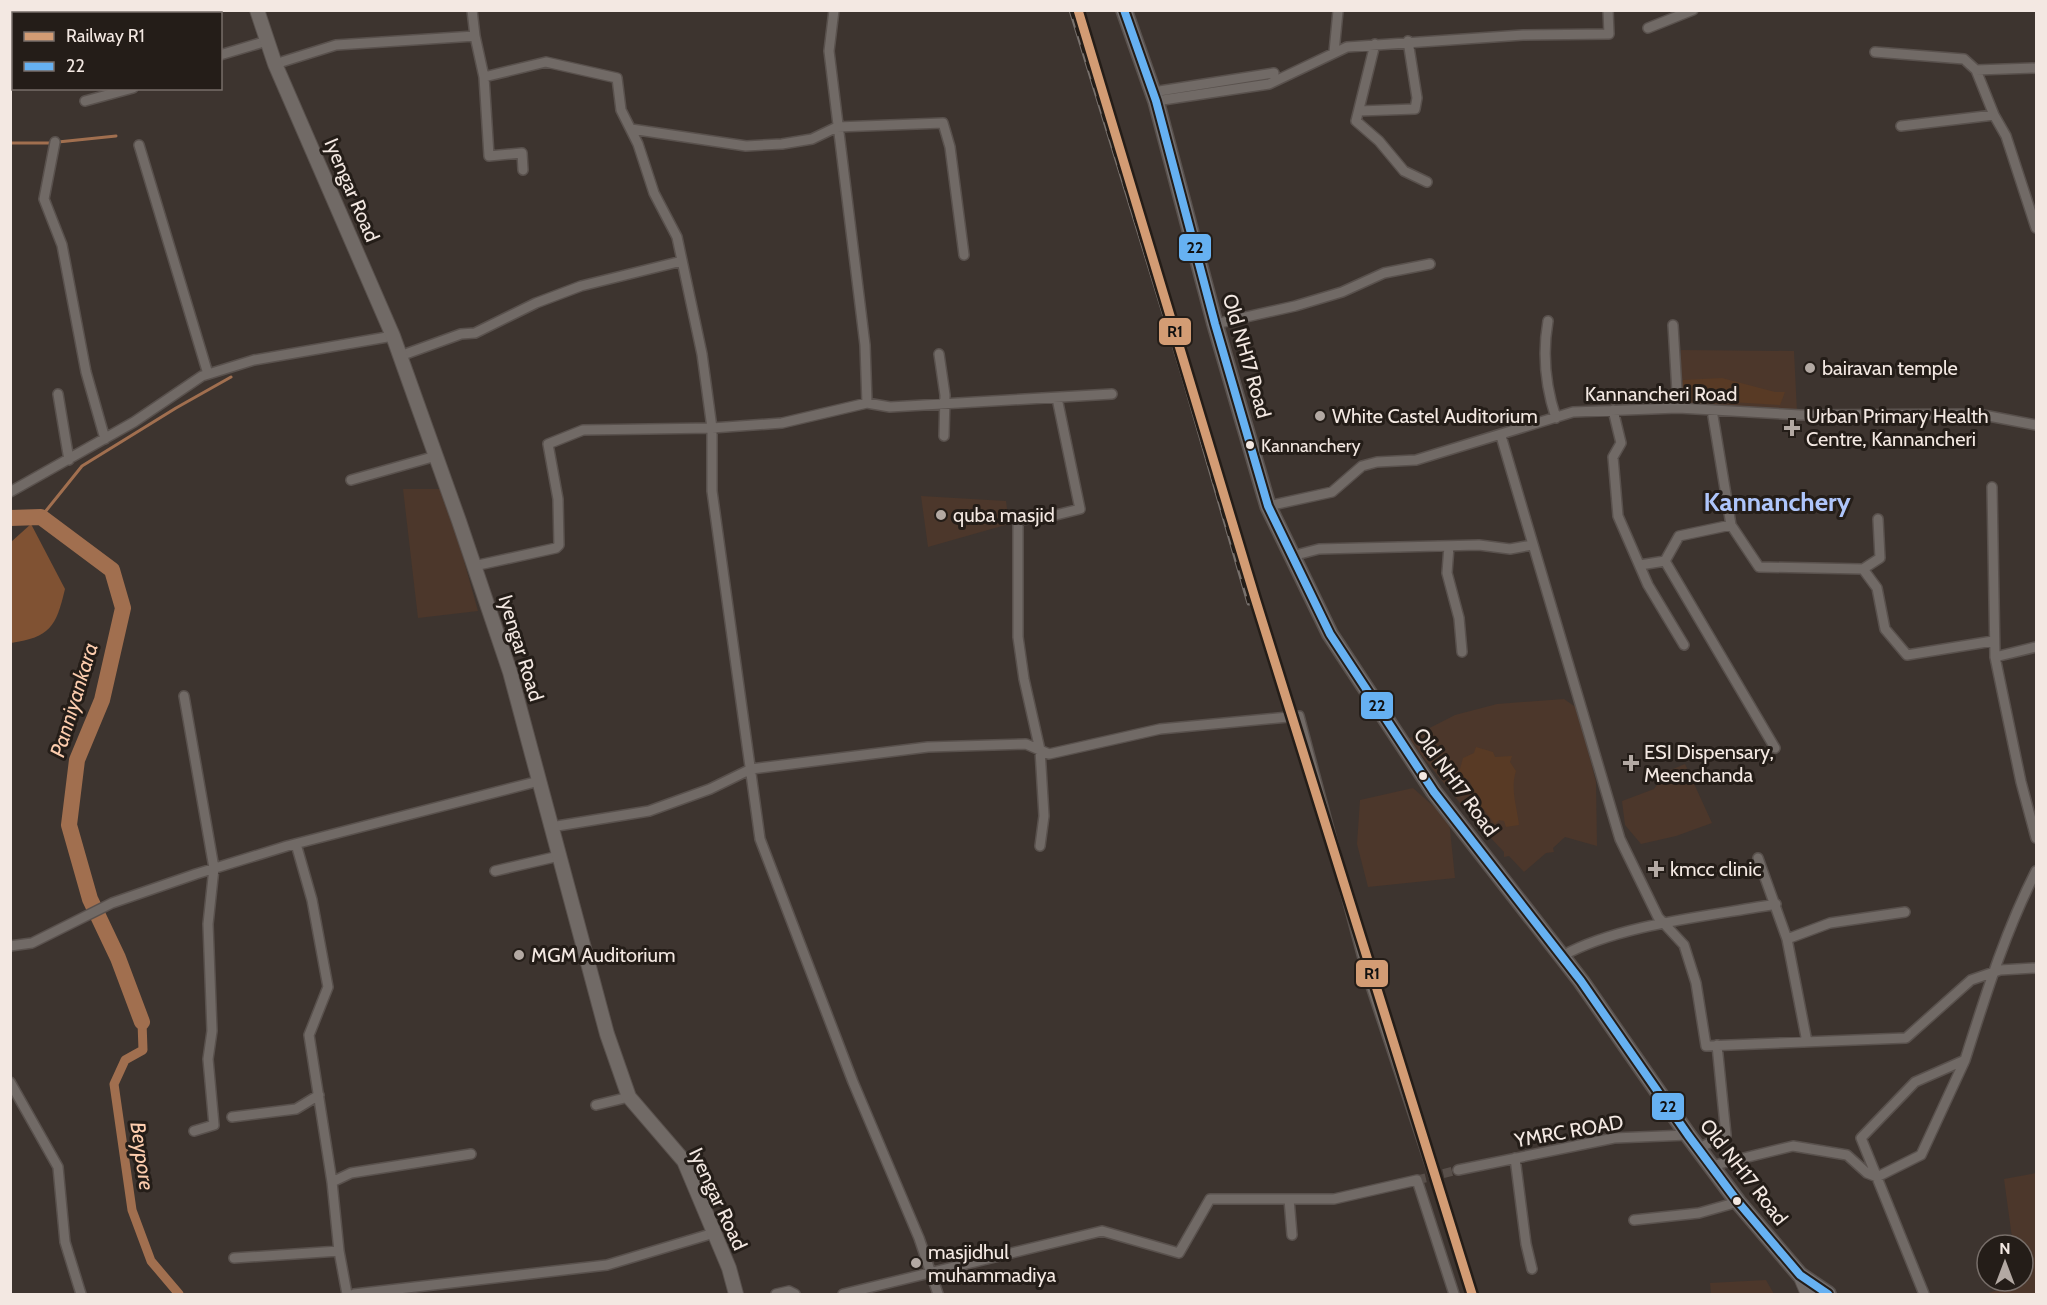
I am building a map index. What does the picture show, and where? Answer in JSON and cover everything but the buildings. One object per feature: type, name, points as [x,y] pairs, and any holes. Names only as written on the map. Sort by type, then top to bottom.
[{"type":"main road","name":"Iyengar Road","points":[[257,10],[276,64],[393,336],[474,566],[510,672],[607,1034],[629,1097],[684,1161],[729,1268],[736,1294]]},
{"type":"main road","name":"Old NH17 Road","points":[[1124,10],[1154,96],[1215,324],[1268,506],[1330,634],[1434,792],[1562,956],[1738,1202],[1800,1275],[1828,1294]]},
{"type":"main road","points":[[1800,1275],[1808,1294]]},
{"type":"street","points":[[472,10],[484,77],[489,156],[522,153],[523,170]]},
{"type":"street","points":[[834,10],[829,51],[865,345],[867,403]]},
{"type":"street","points":[[1154,96],[1269,84],[1347,47],[1408,41],[1609,34],[1608,10]]},
{"type":"street","points":[[1648,28],[1693,10]]},
{"type":"street","points":[[1334,52],[1338,11]]},
{"type":"street","points":[[276,64],[336,45],[475,36]]},
{"type":"street","points":[[222,54],[267,41]]},
{"type":"street","points":[[1359,111],[1415,109],[1417,98],[1408,41]]},
{"type":"street","points":[[1375,44],[1356,121],[1379,141],[1404,171],[1427,182]]},
{"type":"street","points":[[1875,52],[1964,59],[1976,70],[1994,115],[2006,136],[2037,228]]},
{"type":"street","points":[[484,77],[546,62],[617,78],[621,110],[639,144],[654,193],[677,237],[702,354],[712,428],[712,491],[760,839],[853,1082],[919,1238],[938,1294]]},
{"type":"street","points":[[1976,70],[2037,68]]},
{"type":"street","points":[[1154,96],[1274,73]]},
{"type":"street","points":[[85,101],[126,90]]},
{"type":"street","points":[[1901,126],[1994,115]]},
{"type":"street","points":[[631,129],[746,146],[782,144],[812,139],[837,127],[943,123],[950,147],[964,255]]},
{"type":"street","points":[[55,142],[44,200],[62,245],[86,372],[105,439]]},
{"type":"street","points":[[140,145],[208,374]]},
{"type":"street","points":[[400,356],[461,334],[475,333],[536,303],[582,285],[682,261]]},
{"type":"street","points":[[1215,324],[1295,306],[1342,292],[1384,273],[1430,264]]},
{"type":"street","points":[[1548,321],[1543,351],[1549,398],[1556,418]]},
{"type":"street","points":[[1673,325],[1678,408]]},
{"type":"street","points":[[10,492],[105,439],[208,374],[254,360],[393,336]]},
{"type":"street","points":[[939,354],[945,395],[944,436]]},
{"type":"street","points":[[58,394],[59,412],[69,460]]},
{"type":"street","points":[[474,566],[556,548],[559,545],[558,499],[548,444],[583,430],[712,428],[782,423],[867,403],[890,407],[1112,394]]},
{"type":"street","points":[[1040,846],[1044,816],[1040,750],[1024,679],[1018,637],[1018,520],[1048,517],[1080,509],[1057,398]]},
{"type":"street","name":"Kannancheri Road","points":[[1268,506],[1332,492],[1362,466],[1377,462],[1416,460],[1501,436],[1573,412],[1678,408],[1800,415],[1978,414],[2037,424]]},
{"type":"street","points":[[1613,410],[1621,443],[1613,457],[1618,516],[1664,615],[1684,645]]},
{"type":"street","points":[[1712,410],[1731,525],[1759,567],[1863,569],[1880,558],[1878,519]]},
{"type":"street","points":[[1501,436],[1620,838],[1658,917],[1684,945],[1696,983],[1706,1046],[1906,1038],[1971,980],[1992,972],[2037,968]]},
{"type":"street","points":[[351,480],[436,456]]},
{"type":"street","points":[[1992,488],[1995,657],[2020,782],[2037,838]]},
{"type":"street","points":[[1665,561],[1679,536],[1731,525]]},
{"type":"street","points":[[1292,556],[1319,549],[1479,545],[1510,549],[1532,545]]},
{"type":"street","points":[[1449,546],[1447,573],[1459,618],[1461,652]]},
{"type":"street","points":[[1640,565],[1665,561]]},
{"type":"street","points":[[1665,561],[1775,748]]},
{"type":"street","points":[[1863,569],[1877,588],[1885,629],[1907,655],[1993,641]]},
{"type":"street","points":[[1995,657],[2037,647]]},
{"type":"street","points":[[184,696],[214,868],[208,924],[212,1031],[208,1059],[214,1125],[194,1131]]},
{"type":"street","points":[[551,827],[649,810],[710,789],[751,769],[928,747],[1026,744],[1049,754],[1160,729],[1299,716],[1368,977],[1434,1176]]},
{"type":"street","points":[[10,946],[32,943],[112,903],[214,868],[296,844],[539,781]]},
{"type":"street","points":[[296,844],[312,900],[328,987],[309,1035],[347,1294]]},
{"type":"street","points":[[495,872],[559,856]]},
{"type":"street","points":[[1758,858],[1776,904],[1786,939],[1807,1042]]},
{"type":"street","points":[[1711,1166],[1792,1146],[1846,1155],[1867,1173],[1877,1177],[1921,1155],[1965,1060],[1992,972],[2014,915],[2037,871]]},
{"type":"street","points":[[1562,956],[1585,943],[1664,924],[1776,904]]},
{"type":"street","points":[[1786,939],[1830,923],[1905,912]]},
{"type":"street","points":[[1699,1148],[1726,1135],[1717,1045]]},
{"type":"street","points":[[1925,1294],[1861,1138],[1915,1082],[1965,1060]]},
{"type":"street","points":[[10,1082],[58,1167],[65,1242],[81,1294]]},
{"type":"street","points":[[232,1117],[296,1108],[319,1095]]},
{"type":"street","points":[[596,1106],[629,1097]]},
{"type":"street","name":"YMRC ROAD","points":[[1458,1170],[1614,1138],[1688,1135]]},
{"type":"street","points":[[332,1182],[351,1173],[471,1154]]},
{"type":"street","points":[[1515,1158],[1526,1244],[1532,1269]]},
{"type":"street","points":[[843,1294],[1102,1231],[1179,1253],[1210,1199],[1334,1199],[1417,1180],[1454,1294]]},
{"type":"street","points":[[1289,1199],[1292,1235]]},
{"type":"street","points":[[1634,1220],[1699,1213],[1738,1202]]},
{"type":"street","points":[[354,1294],[607,1265],[714,1233]]},
{"type":"street","points":[[234,1258],[339,1251]]},
{"type":"street","points":[[776,1294],[789,1291],[795,1294]]},
{"type":"shaded area","points":[[1681,350],[1794,351],[1797,412],[1680,404]]},
{"type":"shaded area","points":[[1722,378],[1775,392],[1785,392],[1780,405],[1681,399],[1683,380]]},
{"type":"shaded area","points":[[403,489],[444,489],[478,611],[418,618]]},
{"type":"shaded area","points":[[921,496],[1006,501],[1009,524],[928,547]]},
{"type":"shaded area","points":[[31,524],[65,589],[58,613],[49,628],[35,637],[11,643],[11,542]]},
{"type":"shaded area","points":[[1564,699],[1577,708],[1596,782],[1597,846],[1565,837],[1553,848],[1554,852],[1546,853],[1524,872],[1509,856],[1504,857],[1504,852],[1473,819],[1408,739],[1455,715],[1497,704]]},
{"type":"shaded area","points":[[1476,747],[1493,752],[1495,757],[1512,756],[1510,762],[1516,771],[1514,791],[1519,825],[1506,827],[1504,821],[1499,820],[1495,824],[1481,806],[1469,780],[1458,776],[1463,758],[1474,753]]},
{"type":"shaded area","points":[[1685,764],[1712,823],[1676,836],[1641,844],[1625,825],[1622,801],[1654,789],[1666,772]]},
{"type":"shaded area","points":[[1413,788],[1449,820],[1455,878],[1368,887],[1357,844],[1360,800]]},
{"type":"shaded area","points":[[2036,1173],[2036,1294],[1985,1294],[2035,1293],[2035,1233],[2011,1233],[2004,1179]]},
{"type":"shaded area","points":[[1766,1280],[1774,1294],[1711,1294],[1710,1283]]},
{"type":"waterway","points":[[58,142],[116,136]]},
{"type":"waterway","points":[[10,143],[52,143]]},
{"type":"waterway","points":[[41,517],[82,466],[231,377]]},
{"type":"waterway","name":"Panniyankara","points":[[10,518],[41,517],[112,570],[123,608],[102,700],[77,760],[69,825],[90,899],[118,958],[142,1022]]},
{"type":"waterway","name":"Beypore","points":[[142,1022],[143,1050],[125,1060],[114,1084],[132,1210],[151,1261],[179,1294]]},
{"type":"tunnel","points":[[1417,1180],[1458,1170]]},
{"type":"railway","points":[[1071,10],[1184,378],[1249,603]]},
{"type":"rail line","name":"R1","points":[[1078,10],[1255,598],[1472,1294]]},
{"type":"transit line","name":"22","points":[[1124,10],[1156,101],[1215,324],[1268,506],[1330,634],[1434,792],[1581,981],[1688,1135],[1738,1202],[1800,1275],[1828,1294]]},
{"type":"place","name":"bairavan temple","points":[[1810,368]]},
{"type":"place","name":"White Castel Auditorium","points":[[1320,416]]},
{"type":"place","name":"Urban Primary Health Centre, Kannancheri","points":[[1792,428]]},
{"type":"place","name":"Kannanchery","points":[[1250,445]]},
{"type":"place","name":"quba masjid","points":[[941,515]]},
{"type":"place","name":"ESI Dispensary, Meenchanda","points":[[1631,763]]},
{"type":"place","name":"kmcc clinic","points":[[1656,869]]},
{"type":"place","name":"MGM Auditorium","points":[[519,955]]},
{"type":"place","name":"masjidhul muhammadiya","points":[[916,1263]]},
{"type":"district","name":"Kannanchery","points":[[1777,502]]}]
